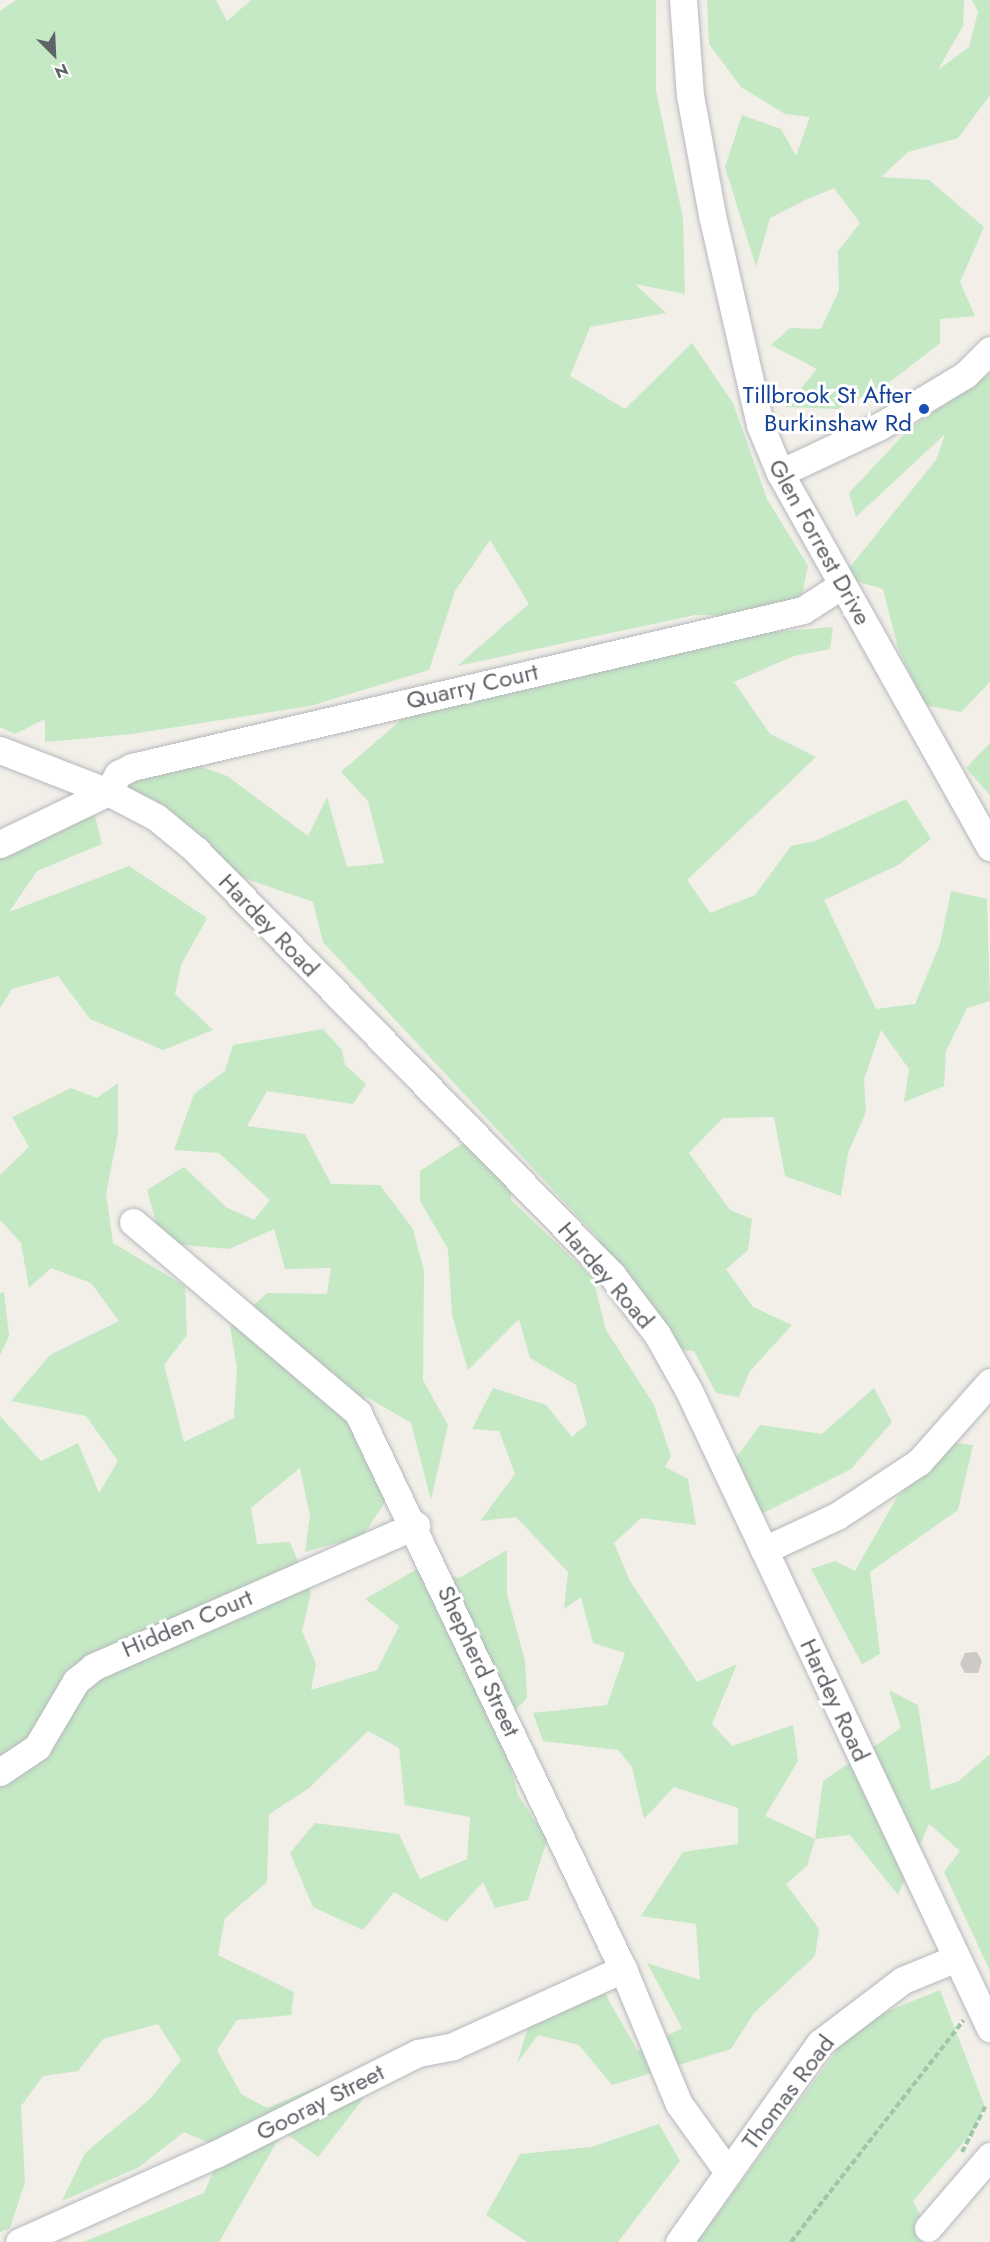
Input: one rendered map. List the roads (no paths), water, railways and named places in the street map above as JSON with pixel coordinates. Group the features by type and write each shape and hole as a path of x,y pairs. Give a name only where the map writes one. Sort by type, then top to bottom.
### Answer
{"street":[{"name":"Glen Forrest Drive","path":"682,0 690,95 729,302 760,425 780,473 990,847"},
{"path":"780,473 880,426 965,375 990,350"},
{"name":"Quarry Court","path":"108,792 118,774 132,767 803,610 842,585"},
{"name":"Hardey Road","path":"0,750 108,792 156,817 196,850 612,1275 657,1334 684,1381 990,2028"},
{"path":"0,844 108,792"},
{"name":"Shepherd Street","path":"133,1222 358,1413 416,1525 623,1969 679,2104 728,2172"},
{"path":"764,1550 837,1516 919,1462 990,1382"},
{"name":"Hidden Court","path":"0,1772 37,1747 76,1681 93,1667 416,1525"},
{"name":"Thomas Road","path":"679,2242 820,2043 903,1980 957,1958"},
{"name":"Gooray Street","path":"19,2242 216,2154 418,2053 453,2046 623,1969"},
{"path":"928,2228 990,2156"}],"place":[{"name":"Tillbrook St After Burkinshaw Rd","path":"924,409"}]}
